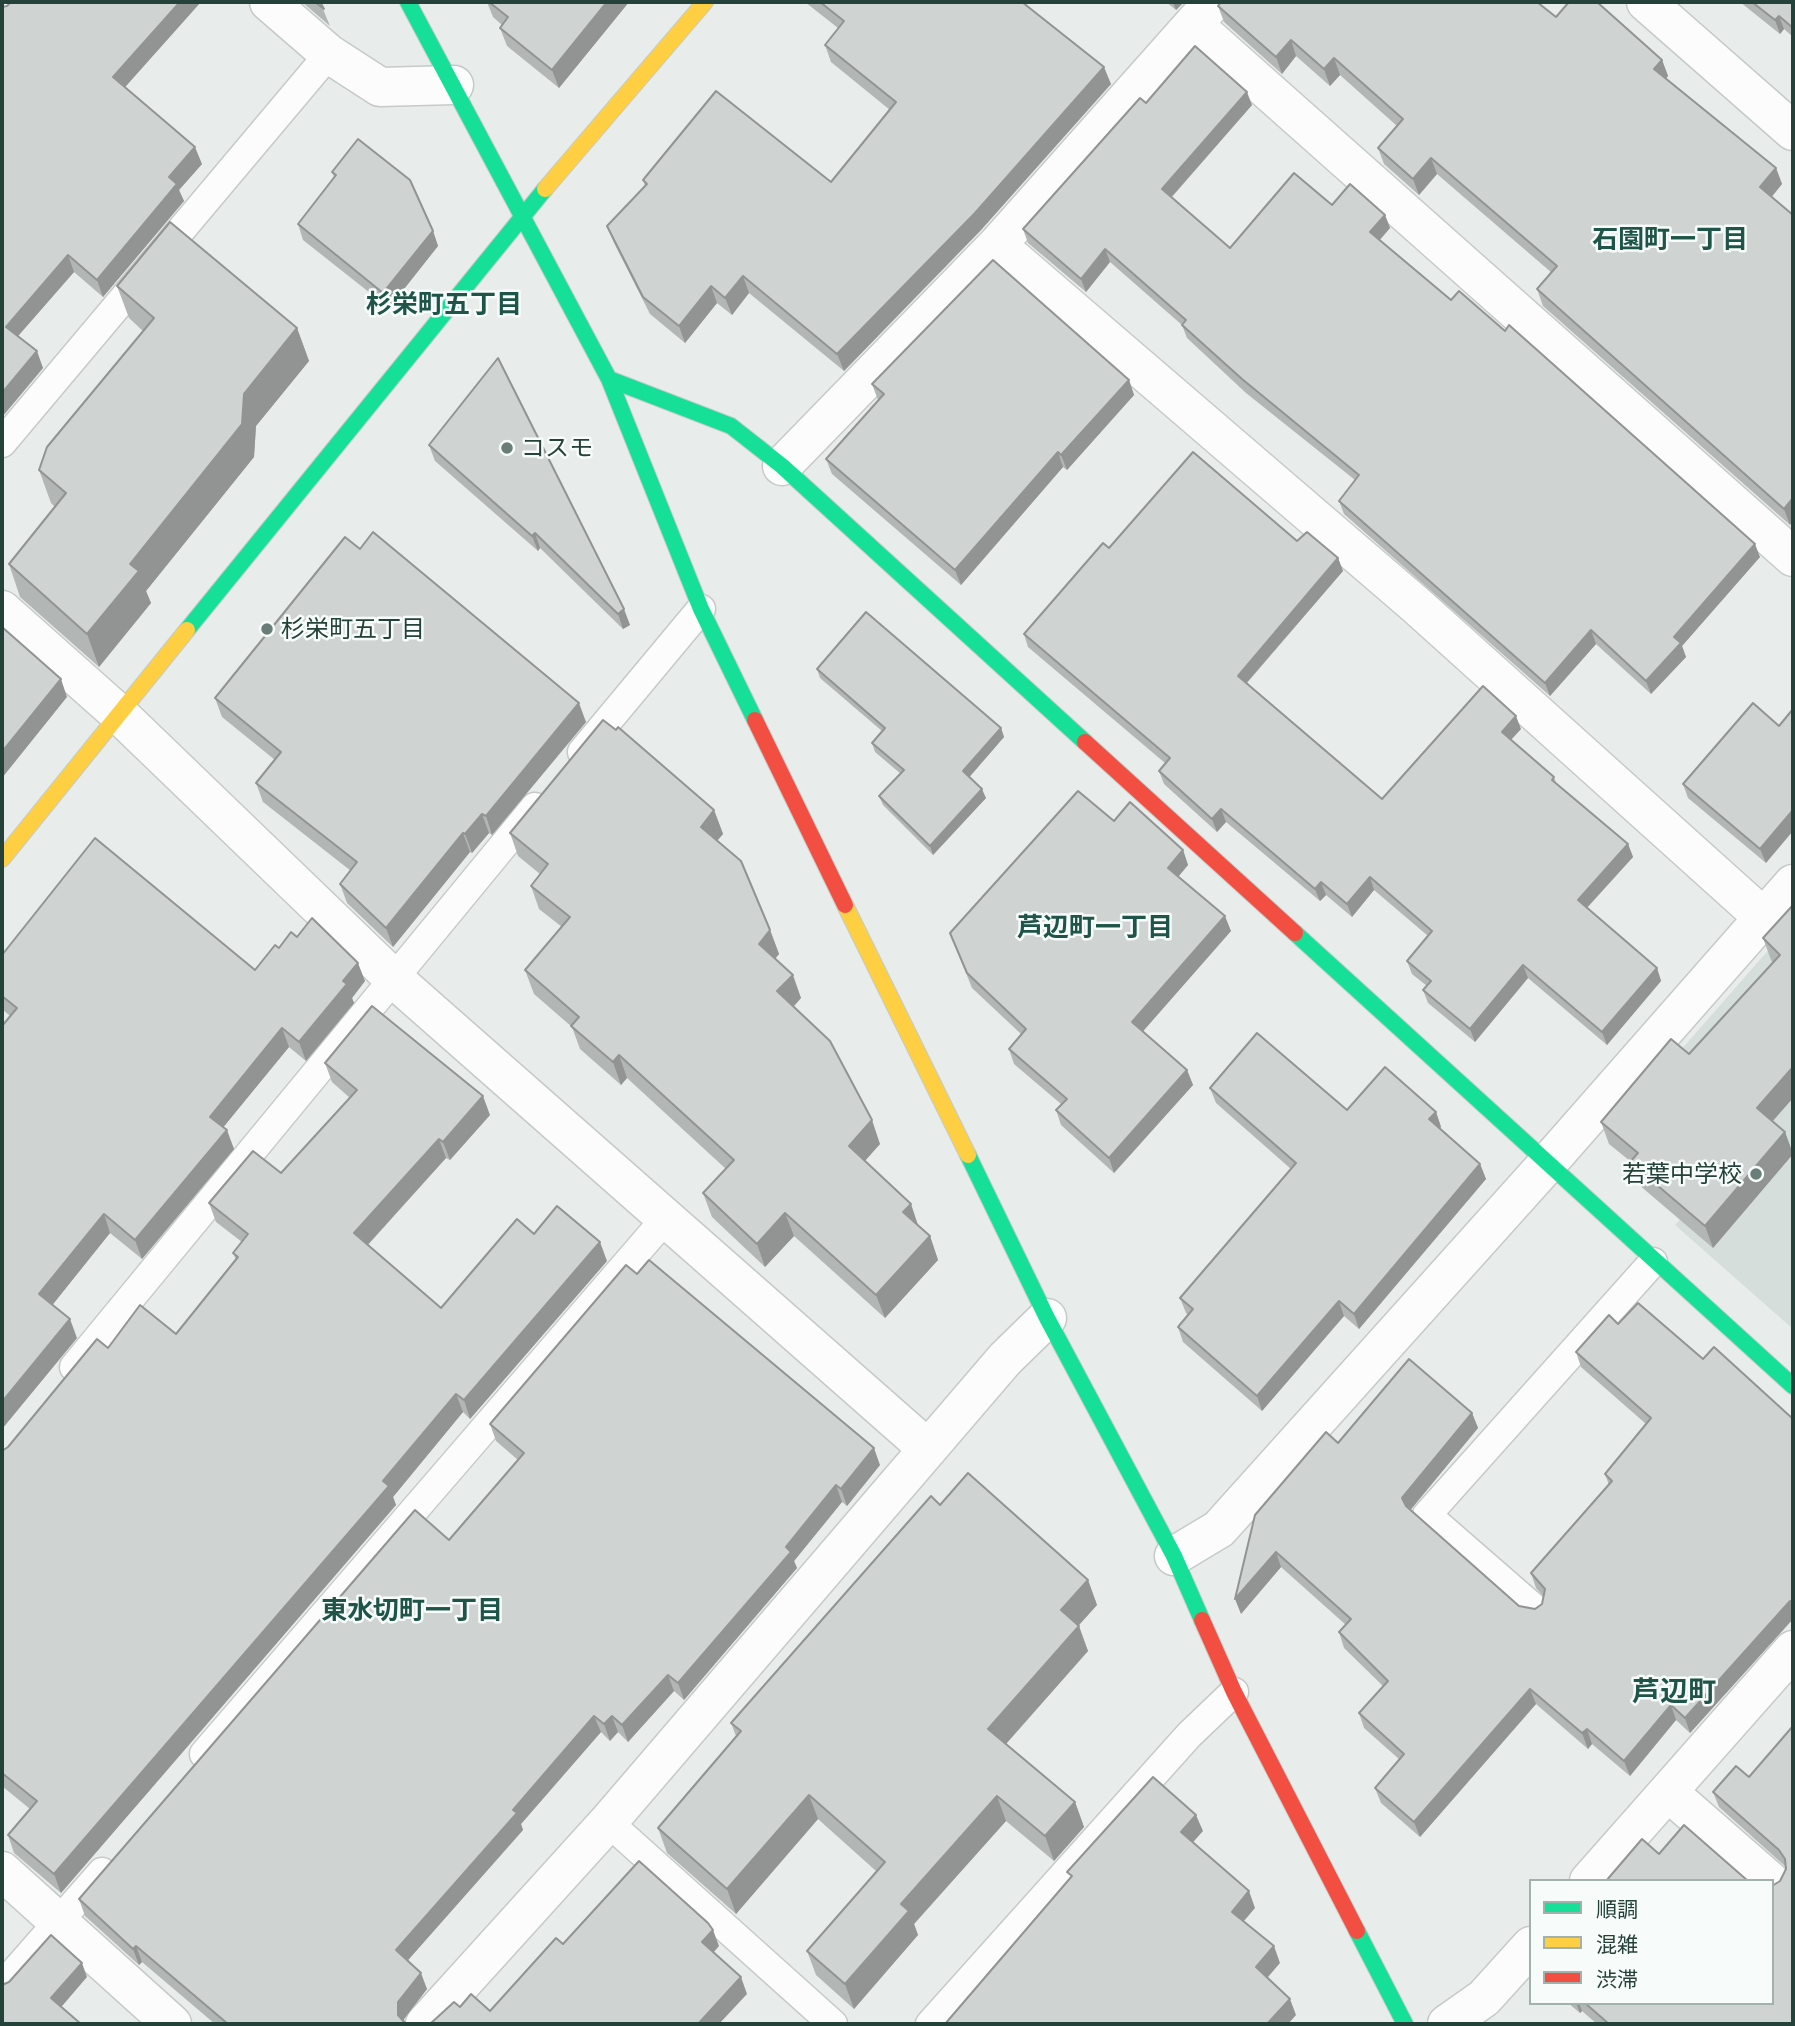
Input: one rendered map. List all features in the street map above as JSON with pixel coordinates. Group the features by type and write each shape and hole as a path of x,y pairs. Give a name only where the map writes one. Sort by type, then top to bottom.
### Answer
{"street":[{"path":"269,2 328,54 380,86 454,85"},
{"path":"408,2 609,379 701,609 1047,1318 1174,1556 1234,1692 1405,2024"},
{"path":"2,859 523,215 705,2"},
{"path":"1646,2 1793,131"},
{"path":"782,466 997,245 1203,14 1793,557"},
{"path":"997,245 1416,605 1764,918"},
{"path":"609,379 731,426 782,466 1653,1262 1793,1386"},
{"path":"2,610 119,714 393,978 928,1449"},
{"path":"1174,1556 1219,1529 1547,1164 1793,884"},
{"path":"425,2024 608,1822 1005,1359 1047,1318"},
{"path":"1591,1879 1793,1650"},
{"path":"1668,1792 1768,1879"},
{"path":"2,1871 172,2024"},
{"path":"1774,1885 1793,1901"},
{"path":"1447,2024 1484,1998 1529,1947"}],"lane":[{"path":"2,443 328,54"},
{"path":"54,1392 393,978 701,609"},
{"path":"186,1775 666,1218"},
{"path":"1535,1609 1427,1514 1653,1262"},
{"path":"930,2024 1189,1735 1234,1692"},
{"path":"608,1822 833,2024"},
{"path":"2,1986 123,1849"}],"shaded area":[{"name":"若葉中学校","path":"1793,922 1793,1329 1675,1225 1762,1122 1680,1051"}],"building":[{"path":"11,2 180,2 113,77 195,147 169,177 177,184 97,280 68,255 6,327 37,351 2,393 2,7"},
{"path":"489,2 607,2 552,70 500,28 508,17"},
{"path":"820,2 1022,2 1104,67 975,213 837,354 743,276 725,298 711,286 679,326 643,297 607,226 647,184 643,180 716,91 831,182 896,102 825,45 844,21"},
{"path":"1221,2 1537,2 1556,17 1569,2 1597,2 1662,60 1654,69 1776,168 1760,187 1793,215 1793,498 1784,509 1537,289 1557,266 1431,158 1413,179 1378,148 1403,119 1334,58 1324,69 1291,40 1276,57 1218,6"},
{"path":"1752,2 1793,2 1793,28 1779,16 1775,20"},
{"path":"1195,46 1247,92 1162,189 1230,248 1294,173 1332,205 1350,184 1385,215 1370,232 1451,300 1459,291 1505,331 1509,325 1755,544 1674,637 1681,643 1646,681 1591,630 1545,683 1339,501 1359,475 1242,379 1182,325 1186,320 1105,249 1081,279 1023,229 1140,98 1146,103"},
{"path":"358,139 410,180 433,231 383,293 298,224 336,175 332,172"},
{"path":"170,222 297,328 244,394 242,424 130,564 139,571 87,634 9,564 66,493 39,470 47,447 154,318 117,286"},
{"path":"993,260 1129,380 1061,455 1058,452 955,570 826,459 884,394 872,384"},
{"path":"498,358 624,609 618,614 535,533 532,536 429,445"},
{"path":"1193,452 1297,541 1307,532 1338,558 1238,676 1382,799 1483,686 1516,716 1502,732 1554,777 1552,780 1628,844 1578,900 1657,968 1602,1032 1523,965 1470,1029 1423,990 1431,981 1407,961 1432,931 1370,877 1347,904 1321,882 1315,889 1221,809 1212,819 1159,771 1170,758 1024,634 1103,543 1109,548"},
{"path":"373,532 579,703 486,816 482,814 465,834 463,833 386,928 340,884 357,862 256,783 281,752 215,698 345,537 360,549"},
{"path":"866,612 1001,728 963,771 982,789 930,846 879,796 904,770 872,743 885,728 817,669"},
{"path":"2,627 61,679 2,752"},
{"path":"1753,703 1779,726 1793,709 1793,810 1760,849 1683,784"},
{"path":"603,720 616,730 618,727 714,810 701,827 741,861 770,930 759,944 793,975 777,991 830,1041 872,1120 849,1146 911,1204 903,1212 930,1236 876,1295 785,1213 757,1244 703,1193 734,1160 619,1055 613,1062 571,1026 579,1017 525,970 570,917 531,886 548,864 510,833"},
{"path":"1078,791 1114,821 1130,802 1183,850 1168,868 1225,916 1132,1022 1187,1070 1109,1158 1056,1110 1067,1099 1009,1049 1026,1029 967,973 950,933"},
{"path":"95,838 255,970 275,945 279,948 291,932 297,937 312,918 358,963 343,981 347,984 299,1042 282,1028 210,1117 227,1130 135,1240 104,1214 39,1294 70,1319 2,1402 2,1026 17,1008 2,996 2,955"},
{"path":"1793,905 1793,1067 1757,1108 1785,1132 1705,1226 1630,1162 1638,1153 1601,1122 1671,1039 1689,1054 1780,955 1763,938"},
{"path":"372,1006 483,1096 443,1142 439,1139 354,1233 441,1308 517,1219 534,1234 557,1206 600,1242 464,1400 456,1394 383,1481 389,1486 54,1874 8,1835 37,1801 2,1773 2,1451 97,1339 108,1348 140,1305 176,1334 238,1257 233,1253 248,1234 209,1203 253,1151 281,1173 357,1090 325,1063"},
{"path":"1257,1033 1347,1110 1385,1067 1436,1112 1429,1119 1480,1164 1354,1314 1339,1301 1257,1396 1178,1327 1193,1309 1180,1298 1296,1163 1210,1088"},
{"path":"649,1260 874,1448 841,1489 836,1485 786,1547 791,1552 678,1683 668,1675 622,1725 612,1716 604,1724 594,1716 513,1810 517,1813 396,1950 421,1973 398,2002 398,2015 406,2024 228,2024 136,1946 133,1949 79,1899 415,1510 449,1540 524,1453 490,1424 626,1265 637,1274"},
{"path":"1638,1303 1703,1359 1714,1347 1793,1419 1793,1604 1790,1601 1685,1718 1671,1705 1624,1761 1587,1729 1582,1733 1530,1689 1414,1822 1375,1788 1404,1754 1359,1713 1388,1681 1339,1632 1351,1619 1276,1552 1235,1599 1255,1515 1326,1432 1338,1443 1409,1359 1472,1413 1402,1498 1406,1506 1519,1606 1535,1609 1542,1604 1545,1589 1531,1573 1612,1481 1605,1474 1651,1418 1576,1352 1609,1315 1618,1324"},
{"path":"968,1473 1088,1580 1061,1610 1079,1626 988,1729 1075,1802 1045,1836 997,1796 901,1904 909,1911 845,1984 807,1951 885,1862 809,1795 727,1889 658,1828 741,1731 731,1723 931,1496 940,1505"},
{"path":"1793,1726 1793,2024 1609,2024 1587,2005 1774,2005 1774,1885 1780,1881 1786,1869 1785,1859 1779,1850 1713,1792 1736,1766 1749,1777"},
{"path":"1153,1777 1196,1815 1181,1832 1249,1891 1232,1912 1274,1946 1256,1967 1290,1999 1267,2024 945,2024 1072,1876 1067,1872"},
{"path":"1684,1825 1746,1879 1608,1879 1642,1839 1659,1854"},
{"path":"639,1861 708,1923 713,1930 702,1942 741,1977 698,2024 430,2024 454,2002 460,2007 471,1994 490,2011 556,1938 563,1944"},
{"path":"51,1935 82,1963 51,1998 81,2024 2,2024 2,1985 9,1982"}],"traffic: fast":[{"path":"408,2 609,379 701,609 755,720"},
{"path":"187,630 545,189"},
{"path":"609,379 731,426 782,466 1085,742"},
{"path":"1295,933 1793,1386"},
{"path":"968,1155 1047,1318 1174,1556 1202,1620"},
{"path":"1357,1931 1405,2024"}],"traffic: slow":[{"path":"545,189 705,2"},
{"path":"2,859 187,630"},
{"path":"845,905 968,1155"}],"traffic: jam":[{"path":"755,720 845,905"},
{"path":"1085,742 1295,933"},
{"path":"1202,1620 1234,1692 1357,1931"}],"place":[{"name":"コスモ","path":"507,448"},
{"name":"杉栄町五丁目","path":"267,629"},
{"name":"若葉中学校","path":"1756,1174"}],"district":[{"name":"石園町一丁目","path":"1670,239"},
{"name":"杉栄町五丁目","path":"444,304"},
{"name":"芦辺町一丁目","path":"1095,927"},
{"name":"東水切町一丁目","path":"412,1610"},
{"name":"芦辺町","path":"1674,1692"}]}
